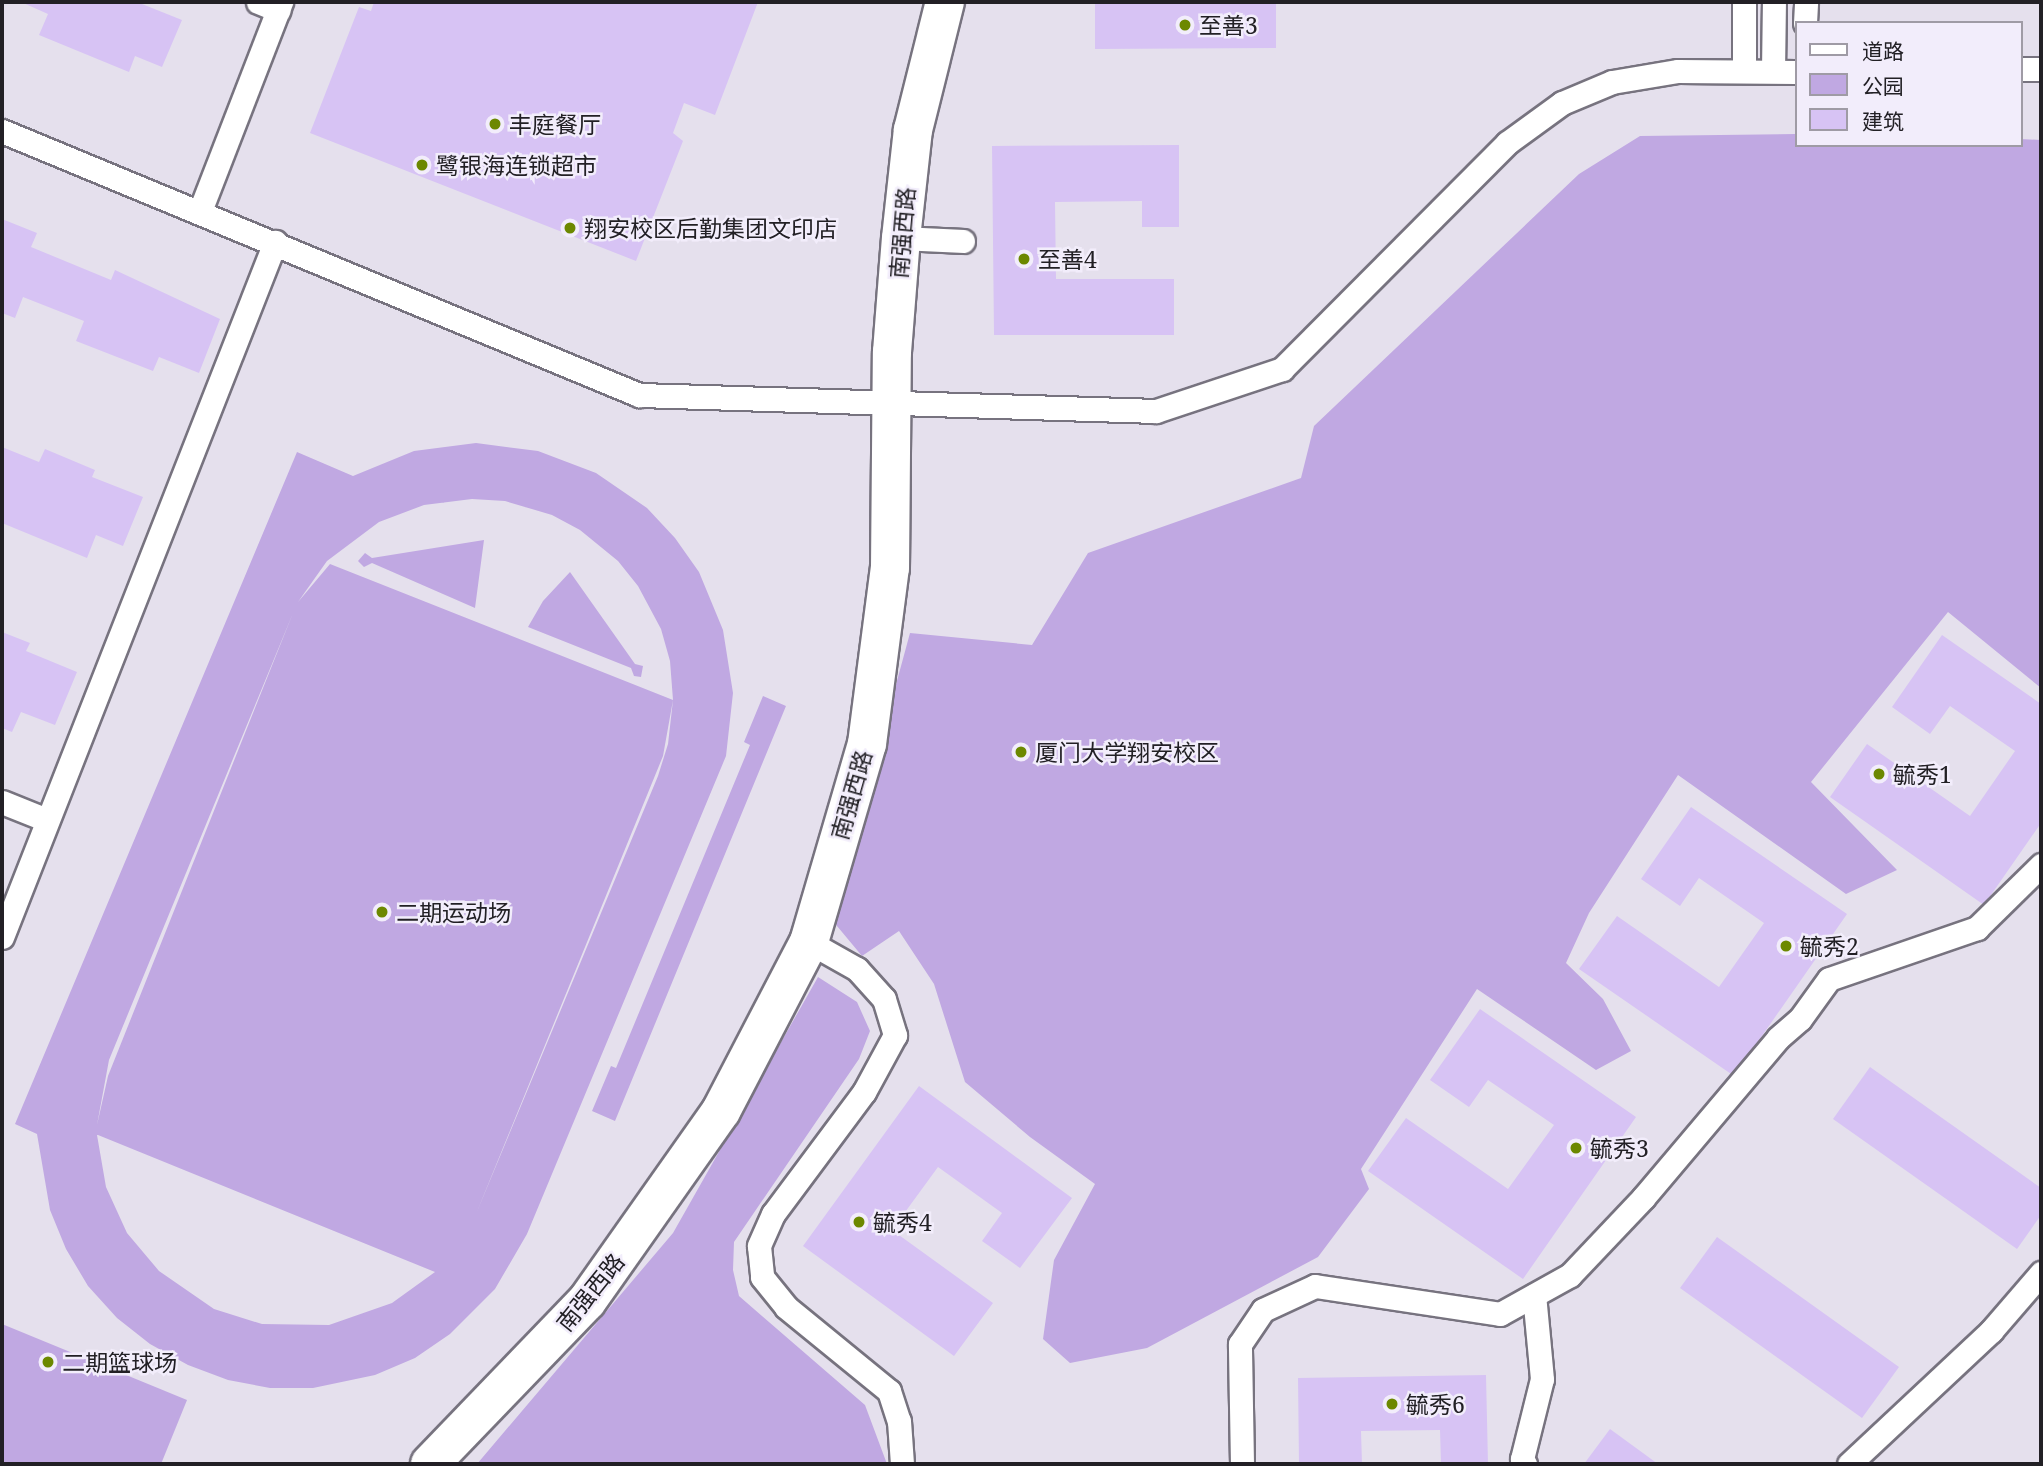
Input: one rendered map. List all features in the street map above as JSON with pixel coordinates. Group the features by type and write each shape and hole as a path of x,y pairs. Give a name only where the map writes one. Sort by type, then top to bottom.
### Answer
{"street":[{"name":"南强西路","path":"430,1464 587,1301 722,1111 809,942 867,744 890,568 892,400 901,238 913,130 945,2"}],"lane":[{"path":"1744,2 1744,68"},
{"path":"2,131 639,395 892,400 1156,411 1282,369 1507,143 1562,103 1612,82 1678,71 1744,68 1785,71 1774,2"},
{"path":"1805,21 1806,2"},
{"path":"200,211 272,5"},
{"path":"2022,69 2041,69"},
{"path":"901,238 963,241"},
{"path":"2,937 275,242"},
{"path":"2,802 47,820"},
{"path":"1242,1464 1240,1344 1263,1310 1315,1286 1500,1314 1570,1275 1643,1198 1778,1038 1801,1018 1829,979 1977,928 2041,865"},
{"path":"809,942 857,969 884,999 895,1035 864,1092 773,1214 759,1246 762,1277 786,1307 889,1391 899,1421 902,1464"},
{"path":"1849,1464 1991,1331 2041,1273"},
{"path":"1525,1464 1522,1459 1542,1378 1534,1295"}],"green space":[{"path":"1794,134 1794,147 2022,147 2022,139 2041,140 2041,688 1948,612 1811,782 1897,870 1846,894 1678,775 1589,913 1566,963 1603,999 1631,1051 1596,1070 1477,989 1361,1169 1369,1189 1318,1257 1147,1348 1070,1363 1043,1339 1054,1260 1095,1184 1030,1137 965,1082 934,984 899,931 862,956 832,920 910,633 1032,645 1088,553 1301,478 1314,426 1579,174 1640,136"},
{"path":"476,443 538,451 596,473 647,508 675,538 699,572 723,630 733,693 726,756 527,1234 495,1289 450,1334 415,1358 375,1375 313,1388 270,1388 228,1380 188,1365 150,1344 117,1318 88,1286 66,1249 50,1210 37,1134 15,1124 297,452 353,476 414,451","holes":["472,499 505,501 552,515 580,530 618,561 638,586 661,629 670,661 673,700 330,564 298,602 327,561 379,522 424,505","293,613 108,1076 97,1125 109,1060","673,700 668,744 658,776 476,1214 663,756","97,1135 435,1272 392,1303 329,1325 262,1324 214,1309 159,1271 127,1233 106,1187"]},
{"path":"484,540 475,608 372,563 364,567 358,561 365,553 372,558"},
{"path":"570,572 635,664 643,666 641,677 634,676 631,668 528,627 543,601"},
{"path":"763,696 786,706 615,1121 592,1111 611,1066 616,1068 750,745 744,742"},
{"path":"818,977 857,1002 870,1031 859,1059 734,1242 733,1270 739,1296 865,1405 887,1464 477,1464 673,1233"},
{"name":"二期篮球场","path":"2,1324 187,1400 161,1464 2,1464"}],"building":[{"path":"21,2 137,2 182,20 162,67 135,56 129,72 39,35 48,14"},
{"name":"丰庭餐厅","path":"374,2 758,2 715,115 684,103 673,133 683,141 636,261 310,133 359,7 371,11"},
{"name":"至善3","path":"1095,2 1276,2 1276,48 1095,49"},
{"name":"至善4","path":"1179,145 1179,227 1142,227 1142,201 1055,202 1056,279 1174,279 1174,335 994,335 992,146"},
{"path":"2,219 37,233 31,247 111,280 115,270 220,319 199,373 159,357 153,371 76,341 84,321 23,297 15,318 2,313"},
{"path":"2,447 39,462 45,449 95,470 92,477 143,497 123,546 96,535 87,558 2,523"},
{"path":"2,632 30,643 26,651 77,672 55,725 21,712 12,732 2,728"},
{"name":"毓秀1","path":"1942,635 2041,704 2041,823 1984,905 1830,797 1867,744 1970,816 2015,751 1950,706 1930,734 1892,707"},
{"name":"毓秀2","path":"1691,807 1847,914 1734,1076 1579,969 1617,916 1719,987 1764,923 1699,878 1680,906 1641,879"},
{"name":"毓秀3","path":"1480,1009 1636,1117 1523,1279 1368,1171 1406,1118 1508,1189 1554,1125 1488,1080 1469,1107 1430,1080"},
{"path":"1870,1067 2041,1188 2041,1215 2017,1249 1833,1119"},
{"name":"毓秀4","path":"919,1086 1072,1198 1020,1268 982,1241 1002,1213 938,1167 892,1230 993,1303 954,1356 803,1246"},
{"path":"1717,1237 1899,1367 1862,1418 1680,1288"},
{"name":"毓秀6","path":"1486,1375 1488,1464 1441,1464 1440,1430 1361,1431 1362,1464 1299,1464 1298,1378"},
{"path":"1610,1429 1658,1464 1584,1464"}],"place":[{"name":"至善3","path":"1185,25"},
{"name":"丰庭餐厅","path":"495,124"},
{"name":"鹭银海连锁超市","path":"422,165"},
{"name":"翔安校区后勤集团文印店","path":"570,228"},
{"name":"至善4","path":"1024,259"},
{"name":"厦门大学翔安校区","path":"1021,752"},
{"name":"毓秀1","path":"1879,774"},
{"name":"二期运动场","path":"382,912"},
{"name":"毓秀2","path":"1786,946"},
{"name":"毓秀3","path":"1576,1148"},
{"name":"毓秀4","path":"859,1222"},
{"name":"二期篮球场","path":"48,1362"},
{"name":"毓秀6","path":"1392,1404"}]}
